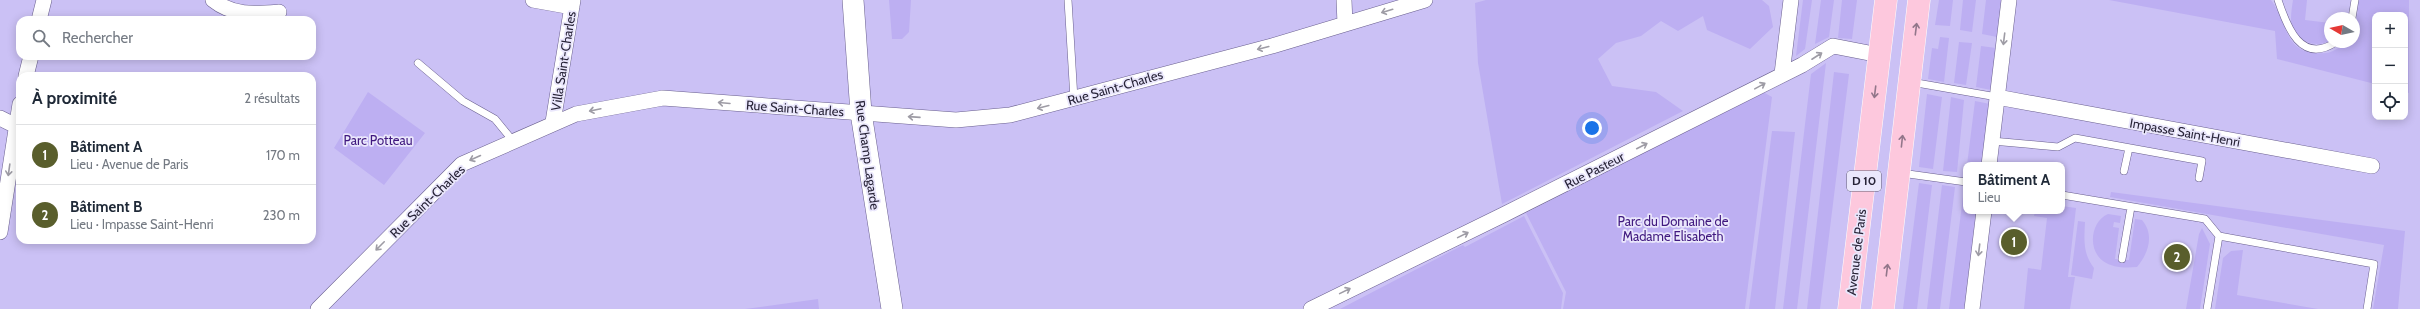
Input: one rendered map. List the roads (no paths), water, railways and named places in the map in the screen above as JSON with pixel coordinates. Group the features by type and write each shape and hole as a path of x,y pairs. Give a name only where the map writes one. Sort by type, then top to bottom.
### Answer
{"main road":[{"name":"Rue Champ Lagarde","path":"853,0 861,113 892,309"},
{"name":"Avenue de Paris","path":"1849,309 1886,0"},
{"name":"D 10","path":"1883,309 1919,0"},
{"path":"1879,53 1913,55"}],"street":[{"path":"40,16 44,0"},
{"path":"213,0 222,7 247,15 278,12"},
{"path":"534,0 573,4"},
{"path":"1344,0 1345,24"},
{"name":"Rue Saint-Charles","path":"318,309 462,164 553,122 576,114 663,98 956,120 1010,115 1074,99 1345,24 1425,0"},
{"path":"1782,74 1791,0"},
{"path":"1989,162 2009,0"},
{"name":"Villa Saint-Charles","path":"553,122 573,4"},
{"name":"Rue Pasteur","path":"1311,309 1510,212 1782,74 1807,63 1833,46 1869,53 1879,53"},
{"path":"27,72 30,60"},
{"name":"Impasse Saint-Henri","path":"1997,97 2372,166"},
{"path":"0,118 16,126 0,232"},
{"path":"1972,309 1984,214"}],"lane":[{"path":"1068,0 1074,99"},
{"path":"2278,0 2285,20 2294,37 2304,46 2316,50 2324,48"},
{"path":"2353,12 2355,0"},
{"path":"418,63 463,100 496,119 513,141"},
{"path":"1909,82 1997,97"},
{"path":"1992,141 2058,147 2075,138 2202,162 2199,178"},
{"path":"2124,171 2129,148"},
{"path":"1898,173 1963,182"},
{"path":"2065,196 2205,219 2219,236 2374,264 2367,309"},
{"path":"2122,259 2131,207"},
{"path":"2207,309 2219,236"}],"place":[{"name":"Bâtiment A","path":"2014,242"},
{"name":"Bâtiment B","path":"2177,257"}],"park label":[{"name":"Parc Potteau","path":"378,140"},
{"name":"Parc du Domaine de Madame Elisabeth","path":"1673,228"}]}
